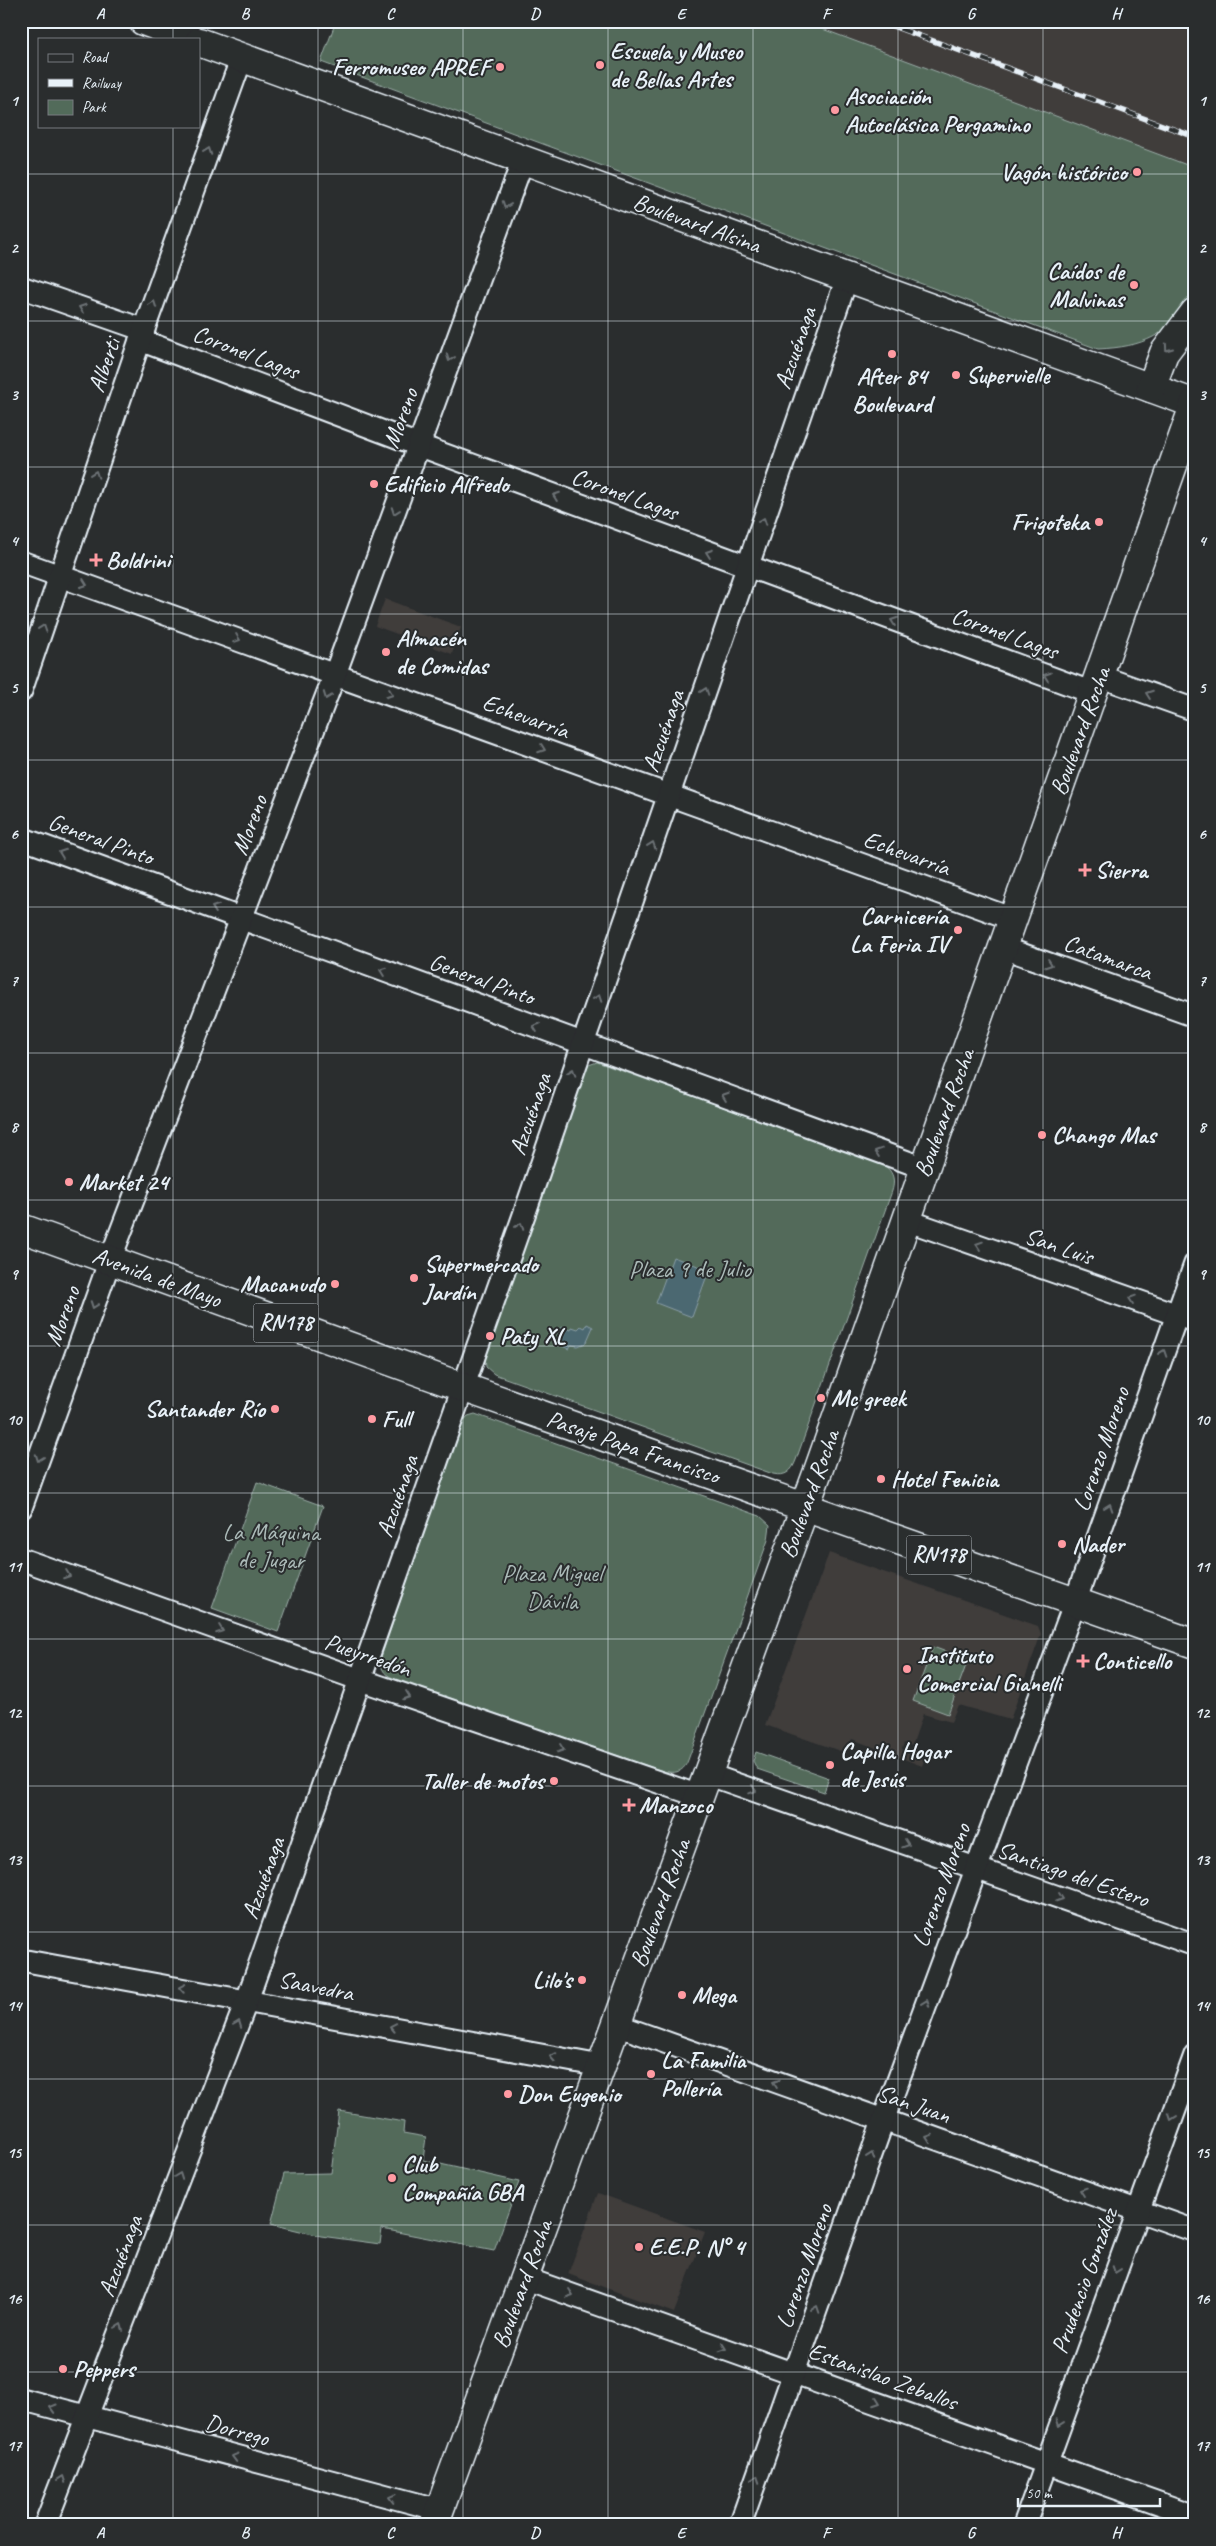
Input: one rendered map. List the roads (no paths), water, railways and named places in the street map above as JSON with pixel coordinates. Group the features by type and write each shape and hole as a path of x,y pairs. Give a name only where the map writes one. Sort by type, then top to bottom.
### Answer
{"main road":[{"path":"143,21 188,38"},
{"name":"Boulevard Alsina","path":"200,42 1195,404"},
{"path":"1151,388 1164,353 1195,312"},
{"name":"Boulevard Rocha","path":"437,2518 804,1508 1004,948 1195,404"},
{"name":"Avenida de Mayo","path":"21,1228 462,1387"},
{"name":"Pasaje Papa Francisco","path":"462,1387 804,1508"},
{"name":"RN178","path":"804,1508 1195,1644"}],"street":[{"name":"Alberti","path":"21,691 142,335 242,57"},
{"name":"Moreno","path":"21,1508 110,1260 335,674 523,160"},
{"name":"Azcuénaga","path":"45,2525 247,2000 361,1680 847,278"},
{"name":"Coronel Lagos","path":"21,287 418,446 747,567 1096,684 1195,710"},
{"name":"Echevarría","path":"21,562 1013,918"},
{"name":"General Pinto","path":"21,838 924,1168"},
{"name":"Catamarca","path":"1004,948 1195,1016"},
{"name":"San Luis","path":"906,1220 1186,1318"},
{"name":"Lorenzo Moreno","path":"740,2525 975,1868 1075,1602 1186,1318 1195,1264"},
{"name":"Pueyrredón","path":"21,1559 361,1680 703,1785"},
{"name":"Santiago del Estero","path":"703,1785 975,1868 1195,1945"},
{"name":"Saavedra","path":"21,1960 601,2066"},
{"name":"San Juan","path":"617,2025 1195,2231"},
{"name":"Prudencio González","path":"1024,2525 1195,2055"},
{"name":"Estanislao Zeballos","path":"524,2278 794,2372 1195,2516"},
{"name":"Dorrego","path":"21,2399 437,2518"}],"water":[{"path":"673,1257 709,1270 692,1317 656,1303"},
{"path":"587,1324 593,1327 586,1343 578,1346 571,1345 569,1349 557,1344 560,1329 563,1327 571,1330 572,1327 578,1329 581,1326 585,1328"}],"railway":[{"path":"879,21 1195,137"}],"place":[{"name":"Escuela y Museo de Bellas Artes","path":"600,65"},
{"name":"Ferromuseo APREF","path":"500,67"},
{"name":"Asociación Autoclásica Pergamino","path":"835,110"},
{"name":"Vagón histórico","path":"1137,172"},
{"name":"Caídos de Malvinas","path":"1134,285"},
{"name":"After 84 Boulevard","path":"892,354"},
{"name":"Supervielle","path":"956,375"},
{"name":"Edificio Alfredo","path":"374,484"},
{"name":"Frigoteka","path":"1099,522"},
{"name":"Boldrini","path":"96,560"},
{"name":"Almacén de Comidas","path":"386,652"},
{"name":"Sierra","path":"1085,870"},
{"name":"Carnicería La Feria IV","path":"958,930"},
{"name":"Chango Mas","path":"1042,1135"},
{"name":"Market 24","path":"69,1182"},
{"name":"Supermercado Jardín","path":"414,1278"},
{"name":"Macanudo","path":"335,1284"},
{"name":"Paty XL","path":"490,1336"},
{"name":"Mc greek","path":"821,1398"},
{"name":"Santander Río","path":"275,1409"},
{"name":"Full","path":"372,1419"},
{"name":"Hotel Fenicia","path":"881,1479"},
{"name":"Nader","path":"1062,1544"},
{"name":"Conticello","path":"1083,1661"},
{"name":"Instituto Comercial Gianelli","path":"907,1669"},
{"name":"Capilla Hogar de Jesús","path":"830,1765"},
{"name":"Taller de motos","path":"554,1781"},
{"name":"Manzoco","path":"629,1805"},
{"name":"Lilo's","path":"582,1980"},
{"name":"Mega","path":"682,1995"},
{"name":"La Familia Pollería","path":"651,2074"},
{"name":"Don Eugenio","path":"508,2094"},
{"name":"Club Compañía GBA","path":"392,2178"},
{"name":"E.E.P. N° 4","path":"639,2247"},
{"name":"Peppers","path":"63,2369"}],"park label":[{"name":"Plaza 9 de Julio","path":"690,1269"},
{"name":"La Máquina de Jugar","path":"271,1546"},
{"name":"Plaza Miguel Dávila","path":"552,1587"}]}
